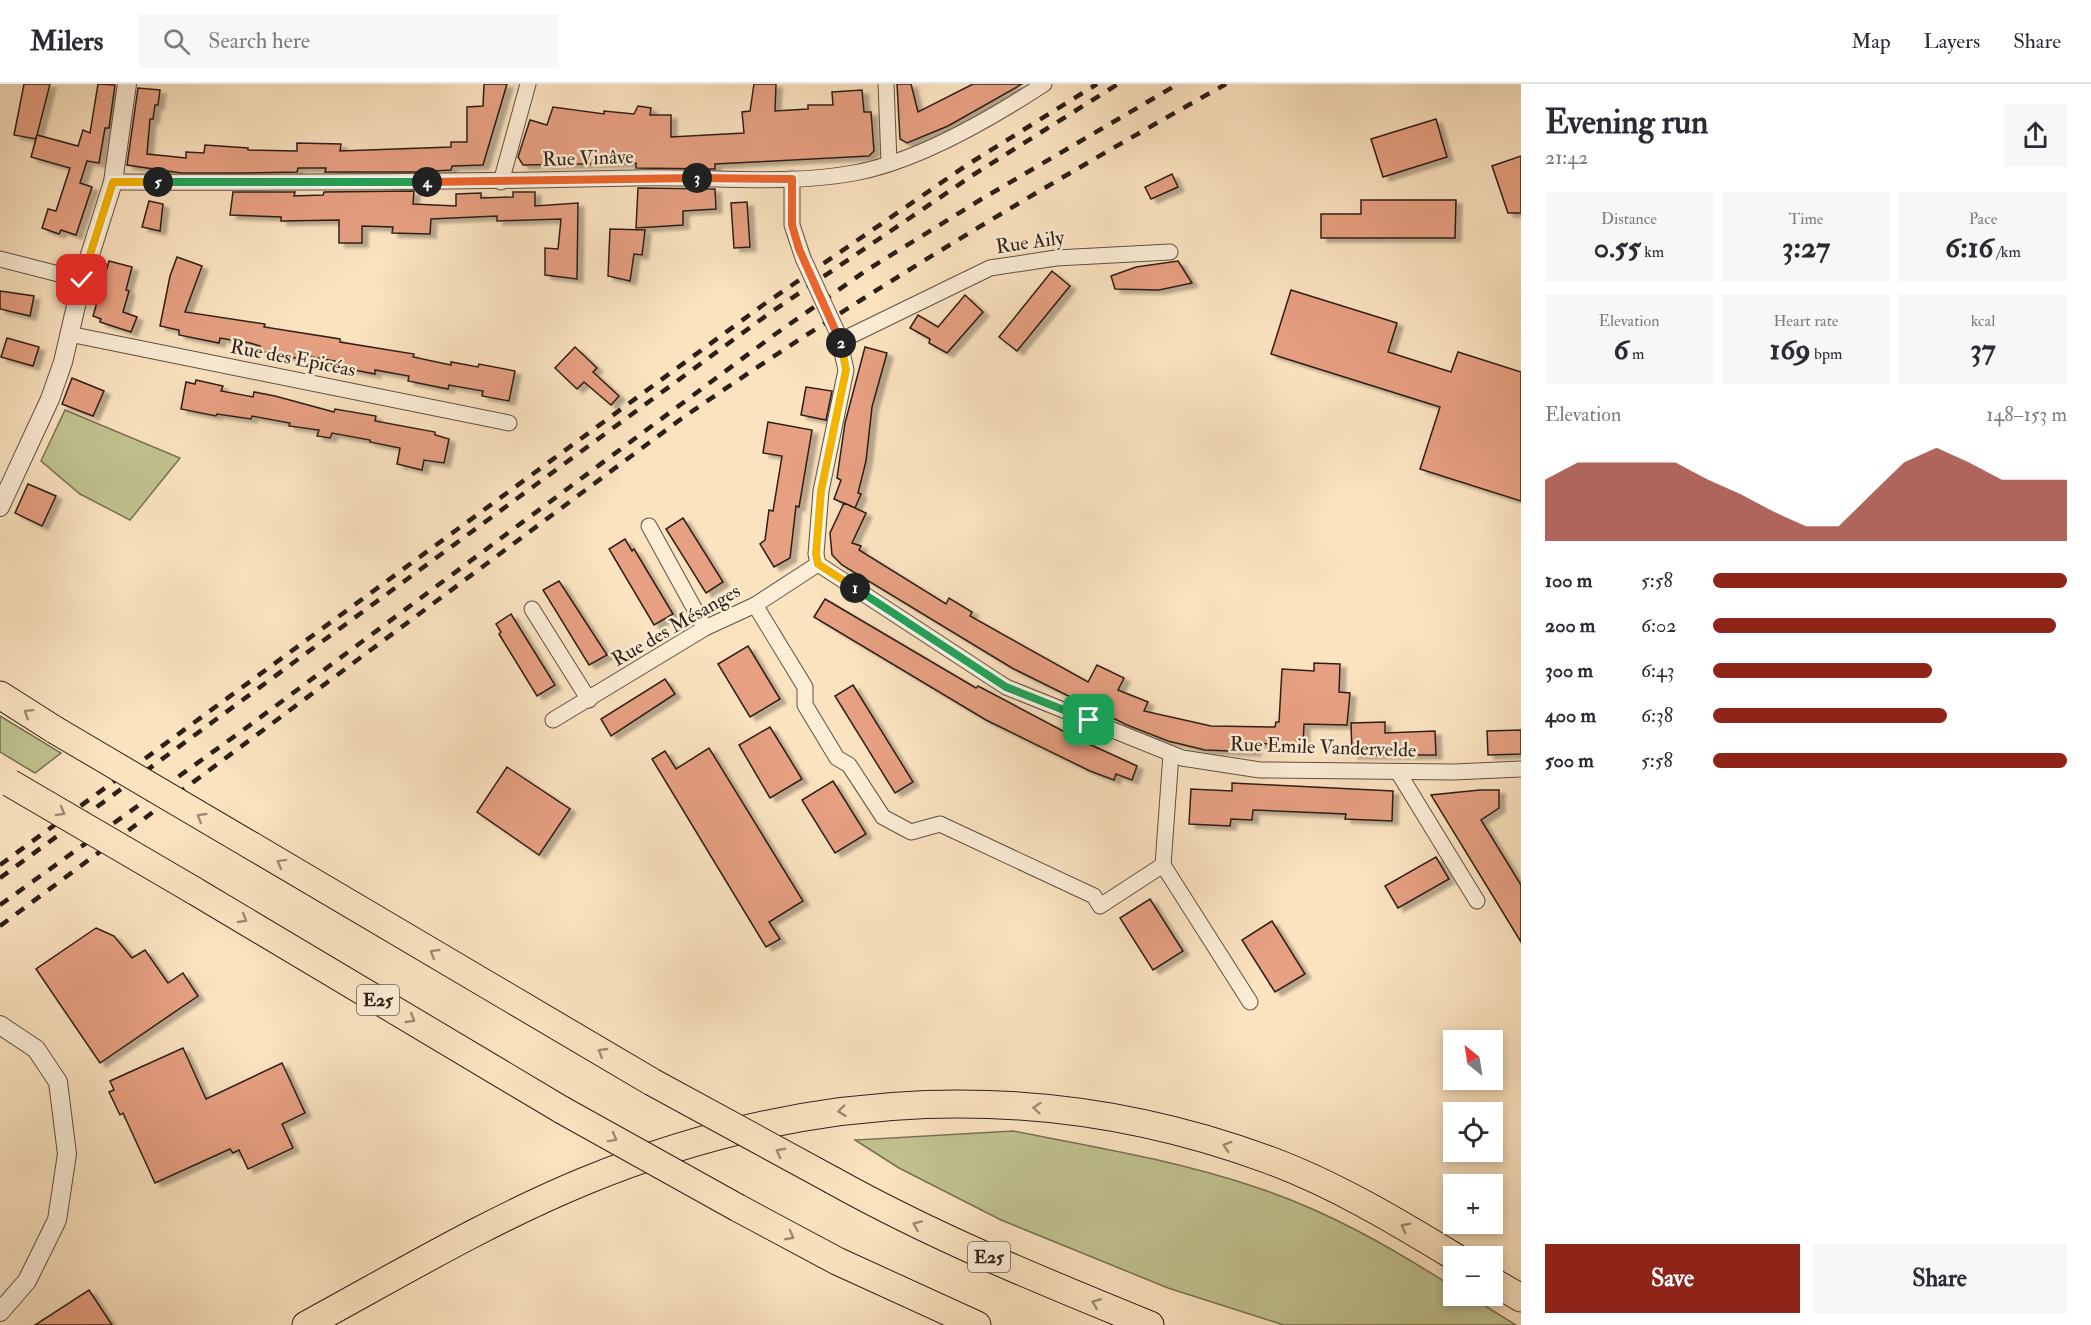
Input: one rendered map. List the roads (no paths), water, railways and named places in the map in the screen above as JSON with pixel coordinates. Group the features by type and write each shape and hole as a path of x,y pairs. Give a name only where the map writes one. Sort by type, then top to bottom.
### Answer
{"highway":[{"name":"E25","path":"0,695 55,730 652,1082 905,1220 1035,1278 1150,1325"},
{"name":"E25","path":"5,780 562,1110 837,1261 976,1325"},
{"path":"306,1325 509,1215 587,1181 700,1140 814,1114 921,1103 1000,1104 1068,1111 1140,1122 1219,1143 1272,1161 1341,1192 1443,1250"},
{"path":"1503,1287 1521,1298"}],"street":[{"path":"0,507 50,399 63,362 82,280 113,182 127,84"},
{"path":"501,182 528,84"},
{"path":"886,84 889,162"},
{"name":"Rue Vinâve","path":"113,182 792,179 855,173 941,142 998,114 1044,84"},
{"path":"792,179 792,225 803,258 839,338 846,370 821,491 816,554 818,564"},
{"name":"Rue Aily","path":"839,338 990,268 1056,258 1170,252"},
{"path":"0,259 82,280"},
{"name":"Rue des Epicéas","path":"69,334 509,423"},
{"path":"649,526 705,628"},
{"name":"Rue des Mésanges","path":"553,720 705,628 754,605 818,564"},
{"name":"Rue Emile Vandervelde","path":"818,564 1006,687 1182,759 1260,770 1454,772 1521,769"},
{"path":"754,605 805,687 805,705 837,758 849,765 884,817 911,832 940,824 1094,896 1100,906 1163,865"},
{"path":"532,609 589,700"},
{"path":"1171,754 1163,865 1250,1002"},
{"path":"1398,772 1476,901"},
{"path":"0,1025 36,1049 58,1082 67,1154 57,1220 27,1281 0,1312"}],"railway":[{"path":"0,865 763,305 967,165 1097,84"},
{"path":"0,878 767,315 973,175 1118,84"},
{"path":"0,905 246,728 774,335 867,270 980,200 1178,84"},
{"path":"0,926 681,419 814,330 949,245 1226,84"}]}
